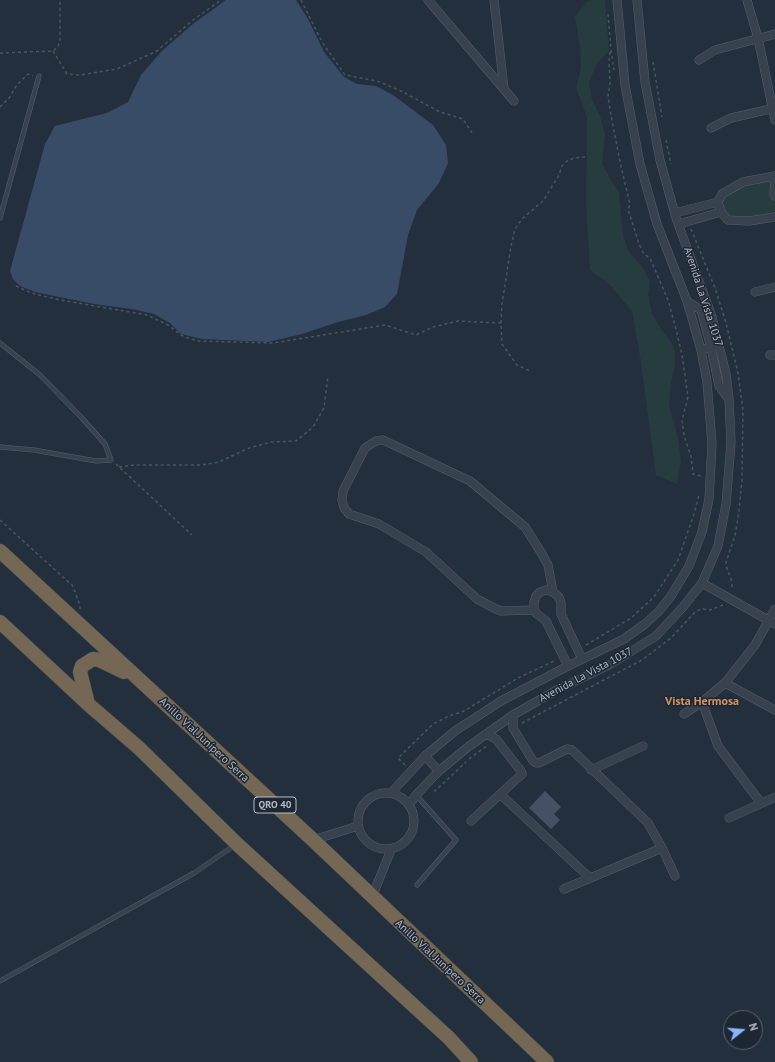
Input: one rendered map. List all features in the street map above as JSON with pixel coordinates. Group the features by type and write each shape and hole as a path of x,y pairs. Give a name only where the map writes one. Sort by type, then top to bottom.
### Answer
{"highway":[{"name":"Anillo Vial Junípero Serra","path":"0,551 313,840 546,1062"},
{"path":"0,622 88,704 139,748 237,844 449,1038 471,1062"},
{"path":"88,704 80,672 82,666 93,660 99,660 139,679"}],"street":[{"path":"428,0 514,101"},
{"path":"494,0 504,90"},
{"name":"Avenida La Vista 1037","path":"391,793 425,756 455,731 501,701 624,639 645,624 663,606 689,566 702,532 709,500 712,444 708,390 701,350 687,301 657,224 640,164 625,85 617,0"},
{"name":"Avenida La Vista 1037","path":"410,805 416,795 439,771 513,715 556,690 609,665 656,636 683,607 702,583 718,546 726,504 731,443 726,374 712,317 675,213 660,160 647,90 637,0"},
{"path":"747,0 758,38 775,120"},
{"path":"699,60 715,50 775,34"},
{"path":"711,128 731,118 773,108"},
{"path":"775,196 775,176 743,182 722,194 718,202 721,212 728,220 749,221 775,217"},
{"path":"675,213 718,202"},
{"path":"679,224 721,212"},
{"path":"755,292 775,287"},
{"path":"687,301 701,310 711,347 719,386 729,399"},
{"path":"701,350 720,345"},
{"path":"534,610 501,611 494,608 477,599 426,552 379,524 349,514 344,508 342,500 343,491 365,448 376,441 383,440 470,481 525,527 548,565 553,592"},
{"path":"702,583 772,622"},
{"path":"568,666 546,621 534,610 536,596 540,592 546,590 553,592 559,597 561,603 561,614 582,659"},
{"path":"684,714 702,702 725,683 772,622 775,609"},
{"path":"725,683 775,710"},
{"path":"702,702 718,746 761,803"},
{"path":"513,715 513,728 533,761 536,763 570,749 648,823 675,876"},
{"path":"471,821 522,774 522,771 496,739 486,734"},
{"path":"591,770 643,746"},
{"path":"425,756 439,771"},
{"path":"380,793 391,793 402,797 410,805 414,816 414,827 410,838 401,846 391,850 380,849 370,845 362,837 358,826 358,815 362,805 370,797 380,793"},
{"path":"500,794 590,878"},
{"path":"729,818 775,797"},
{"path":"313,840 358,826"},
{"path":"564,889 662,848"},
{"path":"372,897 391,850"}],"lane":[{"path":"0,218 39,77"},
{"path":"0,343 40,375 82,418 105,444 112,460 96,461 34,450 0,447"},
{"path":"416,795 456,840 417,885"},
{"path":"0,981 194,873 237,844"}],"path":[{"path":"0,53 53,51 58,47 60,40 60,0"},
{"path":"53,51 67,74 80,75 117,69 157,51 193,20 221,0"},
{"path":"301,0 322,42 345,75 377,81 401,90 440,112 463,119 472,132"},
{"path":"608,14 614,74"},
{"path":"611,50 609,61 610,75 608,94 620,162 630,205 628,209 639,244 644,254 650,258 668,300 682,355 688,397 682,420 684,436 691,456 693,474 702,477"},
{"path":"0,107 9,98 17,85 28,74 39,77"},
{"path":"530,371 517,366 502,344 502,304 515,229 522,219 543,201 559,175 562,166 567,161 574,158 585,157"},
{"path":"16,286 31,294 147,315 168,325 184,337 198,341 273,343 385,325 416,335 434,327 458,321 501,324"},
{"path":"119,467 134,465 201,465 218,462 249,448 271,442 296,440 313,427 324,408 328,376"},
{"path":"112,460 192,535"},
{"path":"577,649 596,640 631,618 654,596 678,560 700,494"},
{"path":"0,520 73,586 80,606 78,623"},
{"path":"513,728 642,660 671,638 692,614"},
{"path":"411,772 398,758 433,724 449,716 464,712 518,678 563,656"},
{"path":"427,783 435,791 467,760 496,739"}],"green space":[{"path":"591,0 605,0 609,51 597,64 589,82 592,100 600,116 605,134 602,164 619,192 623,235 628,250 642,267 650,281 648,295 652,314 671,342 675,351 675,365 671,383 669,405 678,439 681,462 677,484 656,475 641,362 632,311 610,285 590,270 586,205 587,117 576,88 581,68 580,46 575,17 587,2"},
{"path":"775,176 775,217 728,220 721,212 722,194 743,182"}],"water":[{"path":"226,0 296,0 308,19 324,52 344,77 357,84 376,86 393,95 433,125 446,145 448,163 439,183 417,210 408,235 397,294 385,307 366,315 338,322 302,334 268,342 202,339 181,334 170,323 154,314 35,292 20,286 13,279 10,271 45,144 55,126 107,113 128,102 141,75 162,51 193,24"}],"building":[{"path":"545,791 561,807 554,814 560,820 551,829 529,808"}],"district":[{"name":"Vista Hermosa","path":"702,702"}]}
